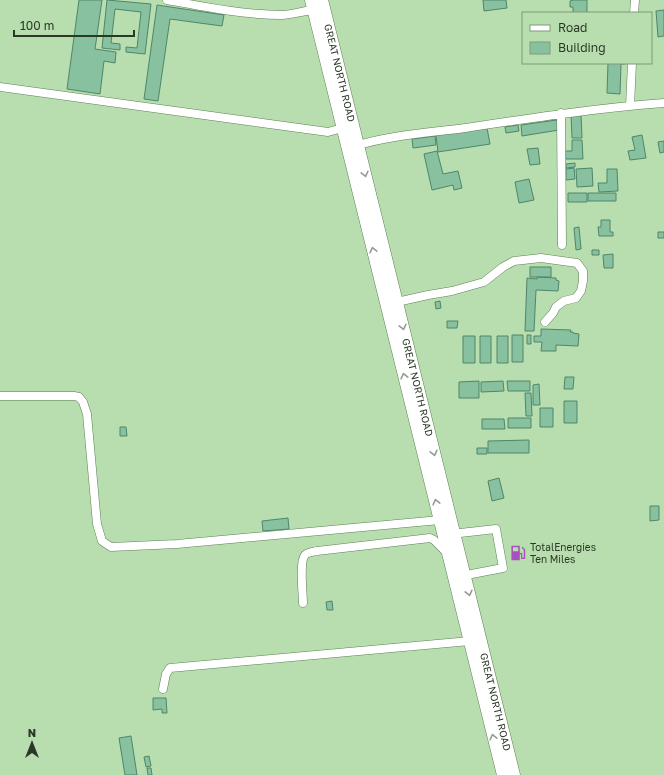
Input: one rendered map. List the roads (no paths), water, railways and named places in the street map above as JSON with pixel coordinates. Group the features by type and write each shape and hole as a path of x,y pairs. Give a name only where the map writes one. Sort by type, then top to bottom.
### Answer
{"highway":[{"name":"GREAT NORTH ROAD","path":"322,0 348,126 440,520 449,535 449,555 459,576 470,641 503,775"},
{"name":"GREAT NORTH ROAD","path":"312,5 348,126"},
{"name":"GREAT NORTH ROAD","path":"353,146 397,302 459,576 514,775"}],"street":[{"path":"167,0 254,13 284,15 312,5"},
{"path":"634,12 635,0"},
{"path":"630,106 632,64"},
{"path":"0,87 328,132 348,126"},
{"path":"353,146 396,136 464,128 561,113 664,103"},
{"path":"561,113 562,245"},
{"path":"397,302 452,291 484,282 503,267 514,261 541,258 577,263 583,271 581,291 576,298 564,301 556,307 545,322"},
{"path":"0,396 74,396 83,402 87,414 97,524 102,541 111,547 177,544 440,520"},
{"path":"449,535 496,529 503,568 459,576"},
{"path":"303,604 302,565 304,557 307,554 317,551 430,538 449,555"},
{"path":"163,689 166,674 170,668 470,641"}],"place":[{"name":"TotalEnergies Ten Miles","path":"518,553"}]}
